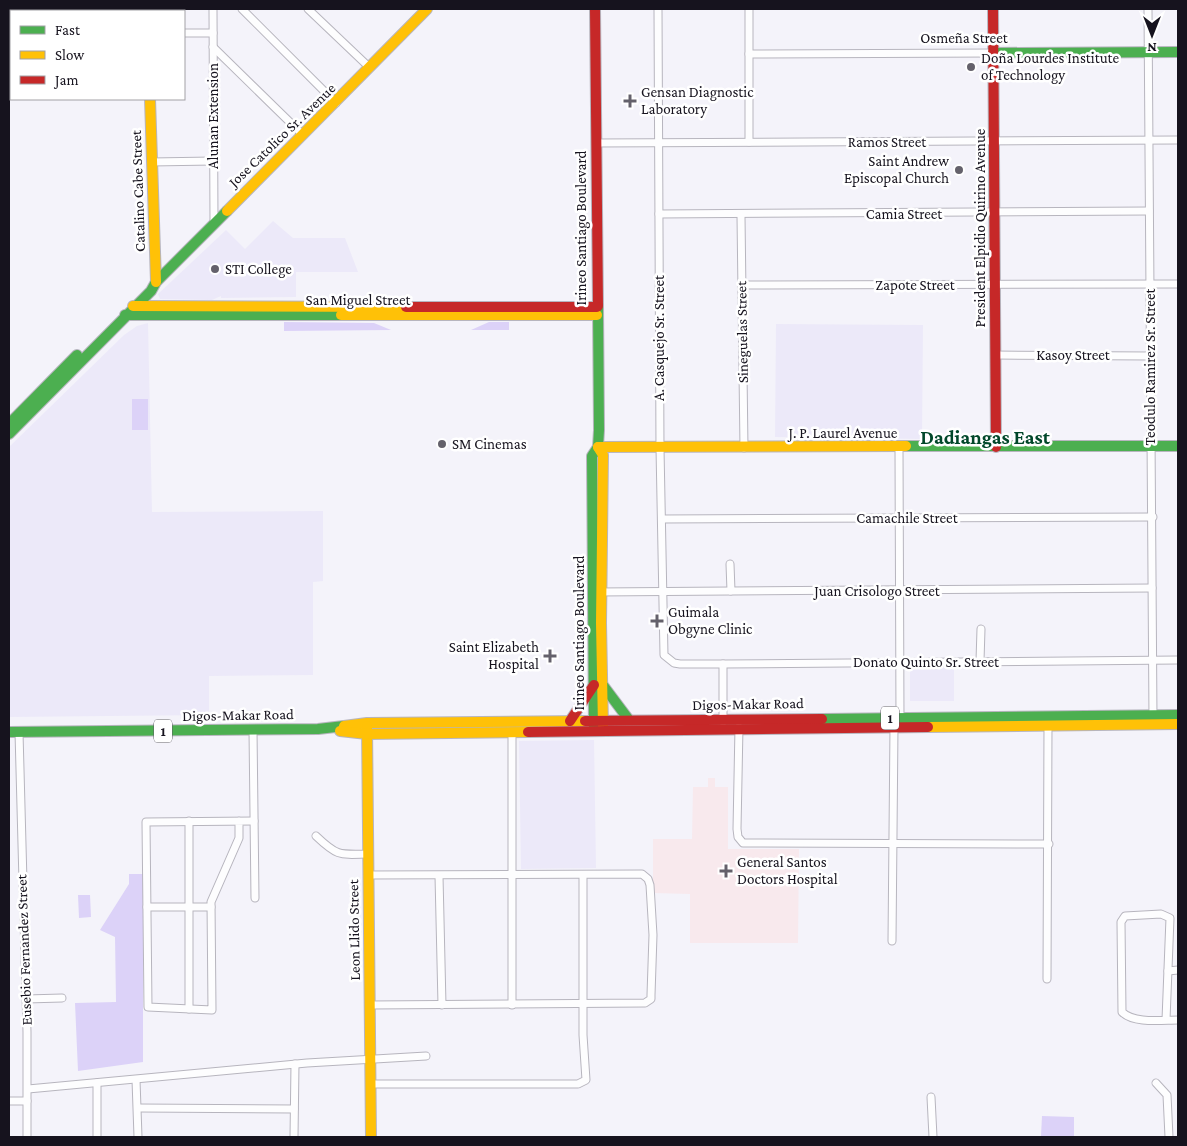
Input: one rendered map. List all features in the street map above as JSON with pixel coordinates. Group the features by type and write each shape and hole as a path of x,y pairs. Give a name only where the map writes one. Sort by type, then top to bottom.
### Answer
{"main road":[{"name":"Jose Catolico Sr. Avenue","path":"9,434 128,310 147,286 156,282 336,103 427,9"},
{"name":"Irineo Santiago Boulevard","path":"595,9 598,446 592,456 598,592 599,726"},
{"name":"President Elpidio Quirino Avenue","path":"993,9 996,214 996,447"},
{"name":"Osmeña Street","path":"993,53 1178,52"},
{"name":"Catalino Cabe Street","path":"150,100 156,282"},
{"name":"Jose Catolico Sr. Avenue","path":"9,424 128,310"},
{"name":"San Miguel Street","path":"128,310 597,311"},
{"name":"J. P. Laurel Avenue","path":"598,446 660,448 1178,446"},
{"path":"570,721 598,685 629,720"},
{"name":"Digos-Makar Road","path":"318,729 367,734 512,732 599,726 722,724 894,728 1048,726 1153,720 1178,715"},
{"name":"Digos-Makar Road","path":"739,724 900,718 1153,720 1178,724"},
{"name":"Digos-Makar Road","path":"14,732 318,729 367,723 570,721 599,726 629,720 722,724"},
{"name":"Leon Llido Street","path":"367,723 371,1137"}],"street":[{"name":"Alunan Extension","path":"212,9 214,223"},
{"path":"242,9 336,103"},
{"path":"308,9 370,68"},
{"name":"A. Casquejo Sr. Street","path":"658,9 660,448 664,655 674,663"},
{"path":"749,9 749,142"},
{"name":"Teodulo Ramirez Sr. Street","path":"1148,9 1153,720"},
{"path":"185,33 213,33"},
{"path":"213,47 303,135"},
{"name":"Osmeña Street","path":"749,54 993,53"},
{"name":"Ramos Street","path":"596,143 1178,140"},
{"path":"151,162 213,161"},
{"name":"Camia Street","path":"659,214 741,216 1149,211"},
{"name":"Sineguelas Street","path":"741,216 744,448"},
{"name":"Zapote Street","path":"742,285 1178,284"},
{"name":"Kasoy Street","path":"996,355 1150,356"},
{"path":"892,941 894,728 900,718 900,447"},
{"name":"Camachile Street","path":"662,519 1153,517"},
{"path":"730,564 731,591"},
{"name":"Juan Crisologo Street","path":"598,592 1152,588"},
{"path":"980,629 980,661"},
{"name":"Donato Quinto Sr. Street","path":"674,663 1178,660"},
{"path":"722,664 722,724"},
{"path":"739,724 737,829 738,837 743,843 1048,844"},
{"path":"1047,979 1048,726"},
{"path":"253,730 255,898"},
{"name":"Eusebio Fernandez Street","path":"14,732 26,999 27,1137"},
{"path":"512,732 514,876 512,1005"},
{"path":"239,821 239,838 214,894 211,907 212,1010 148,1008 146,822 189,822 239,821 254,821"},
{"path":"189,822 189,1009"},
{"path":"316,836 332,851 342,854 368,854"},
{"path":"239,838 254,838"},
{"path":"368,875 514,876 636,874 646,877 651,894 653,935 651,994 649,1001 638,1004 370,1005"},
{"path":"370,1084 505,1086 584,1083 586,1074 583,1035 582,875"},
{"path":"439,876 442,1005"},
{"path":"147,907 211,907"},
{"path":"1166,1020 1170,918 1161,914 1131,914 1122,917 1122,1012 1134,1019 1166,1020 1178,1020"},
{"path":"1168,970 1178,970"},
{"path":"26,999 62,998"},
{"path":"28,1089 295,1064 426,1056"},
{"path":"294,1137 295,1064"},
{"path":"136,1080 139,1108 138,1137"},
{"path":"97,1083 97,1137"},
{"path":"1156,1083 1168,1095 1169,1137"},
{"path":"931,1097 932,1137"},
{"path":"9,1101 27,1101"},
{"path":"139,1108 294,1109"}],"shaded area":[{"path":"273,221 293,238 345,238 358,272 296,272 296,297 221,298 221,296 212,300 160,299 158,294 226,230 245,249"},
{"path":"284,322 374,323 391,330 284,331"},
{"path":"489,322 509,322 509,330 471,330"},
{"path":"148,323 152,512 323,511 323,581 313,582 313,675 209,676 209,715 9,717 9,447 124,335 137,326"},
{"path":"776,324 923,325 922,439 775,437"},
{"path":"132,399 148,399 148,430 132,430"},
{"path":"954,666 954,701 910,701 910,667"},
{"path":"594,740 596,868 521,869 519,741"},
{"name":"General Santos Doctors Hospital","path":"708,778 715,778 715,787 728,787 728,849 799,849 798,943 690,943 690,894 653,893 653,839 692,839 693,787 708,787"},
{"path":"129,874 143,874 143,1062 78,1071 75,1003 116,1002 115,937 100,930 129,884"},
{"path":"78,895 90,895 91,917 79,918"},
{"path":"1042,1116 1074,1117 1074,1137 1041,1136"}],"traffic: fast":[{"path":"993,53 1178,52"},
{"path":"9,434 151,291 156,282 227,211"},
{"path":"594,729 592,456 598,447 599,430 598,306"},
{"path":"125,315 341,315"},
{"path":"9,424 77,355"},
{"path":"906,446 1178,446"},
{"path":"602,684 629,720"},
{"path":"822,719 1178,715"},
{"path":"9,732 318,729 344,726"}],"traffic: slow":[{"path":"227,211 427,9"},
{"path":"150,100 156,282"},
{"path":"133,306 406,307"},
{"path":"341,315 597,315"},
{"path":"598,447 906,446"},
{"path":"598,447 603,455 601,623 603,727"},
{"path":"344,726 367,723 585,721"},
{"path":"928,727 1178,724"},
{"path":"367,726 371,1137"},
{"path":"340,731 367,734 528,732"}],"traffic: jam":[{"path":"595,9 598,306"},
{"path":"993,9 996,447"},
{"path":"406,307 597,307"},
{"path":"570,721 594,685"},
{"path":"585,721 822,719"},
{"path":"528,732 928,727"}],"place":[{"name":"Doña Lourdes Institute of Technology","path":"971,67"},
{"name":"Gensan Diagnostic Laboratory","path":"630,101"},
{"name":"Saint Andrew Episcopal Church","path":"959,170"},
{"name":"STI College","path":"215,269"},
{"name":"SM Cinemas","path":"442,444"},
{"name":"Guimala Obgyne Clinic","path":"657,621"},
{"name":"Saint Elizabeth Hospital","path":"550,656"},
{"name":"General Santos Doctors Hospital","path":"726,871"}],"district":[{"name":"Dadiangas East","path":"985,437"}]}
